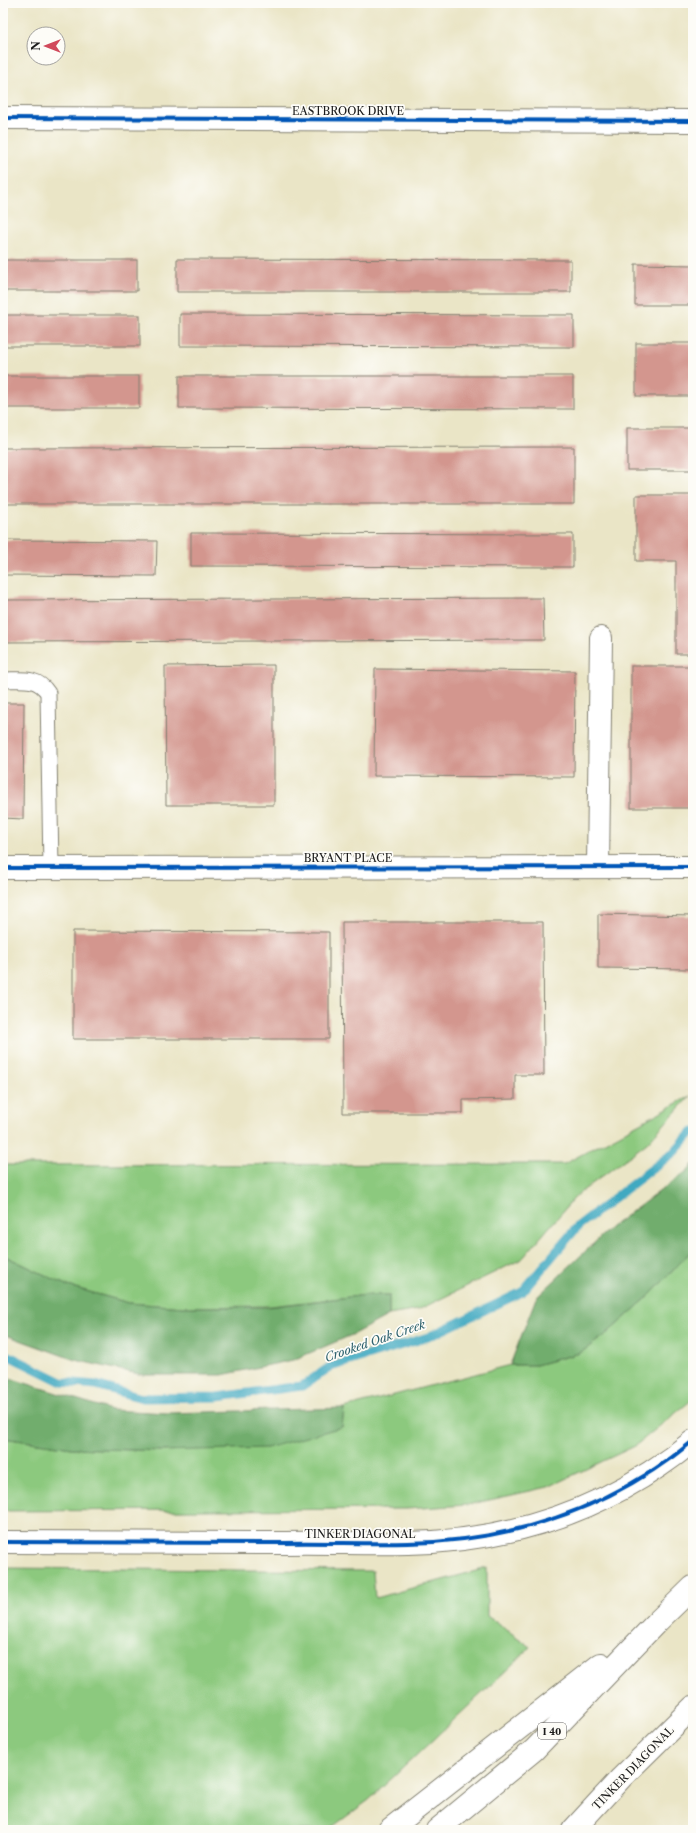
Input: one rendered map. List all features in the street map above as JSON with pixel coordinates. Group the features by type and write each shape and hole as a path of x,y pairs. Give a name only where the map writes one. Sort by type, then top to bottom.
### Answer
{"main road":[{"name":"EASTBROOK DRIVE","path":"3,118 693,121"},
{"path":"598,866 601,638"},
{"name":"BRYANT PLACE","path":"3,868 693,867"},
{"name":"TINKER DIAGONAL","path":"3,1542 408,1543 479,1537 529,1527 586,1506 619,1491 649,1473 693,1441"},
{"name":"I 40","path":"437,1830 534,1750 658,1621 693,1587"},
{"path":"389,1830 509,1734 658,1621"},
{"name":"TINKER DIAGONAL","path":"573,1830 621,1778 693,1707"}],"lane":[{"path":"3,680 31,680 43,685 48,693 51,868"}],"green space":[{"path":"690,1096 647,1143 577,1195 522,1259 418,1310 389,1315 389,1295 366,1295 271,1306 183,1307 129,1303 68,1286 3,1255 3,1165 564,1164"},
{"path":"693,1164 693,1249 649,1296 604,1336 580,1353 536,1365 510,1365 536,1298 611,1227 687,1171"},
{"path":"693,1249 693,1399 635,1446 548,1487 467,1505 406,1509 3,1511 3,1438 72,1448 163,1451 342,1427 344,1408 510,1365 536,1365 580,1353 604,1336 649,1296"},
{"path":"3,1255 68,1286 129,1303 183,1307 268,1307 366,1295 389,1295 389,1315 352,1335 293,1360 222,1375 143,1375 75,1360 3,1334"},
{"path":"3,1376 111,1410 169,1413 344,1408 342,1427 267,1448 163,1451 72,1448 3,1438"},
{"path":"3,1568 373,1571 375,1598 487,1568 487,1616 531,1647 369,1800 328,1830 3,1830"}],"building":[{"path":"177,259 571,260 571,292 177,292"},
{"path":"3,260 137,260 137,291 3,291"},
{"path":"635,264 693,265 693,305 635,305"},
{"path":"180,314 574,315 574,347 180,346"},
{"path":"3,315 140,315 140,346 3,346"},
{"path":"636,343 693,343 693,396 636,396"},
{"path":"3,376 139,376 139,408 3,408"},
{"path":"179,376 573,376 573,409 179,408"},
{"path":"627,428 693,428 693,470 627,470"},
{"path":"574,447 574,504 3,504 3,448"},
{"path":"636,495 693,495 693,654 676,654 676,561 636,561"},
{"path":"191,533 573,534 573,567 191,566"},
{"path":"3,540 157,541 156,576 3,575"},
{"path":"543,598 544,640 3,642 3,600"},
{"path":"274,665 274,805 166,805 165,666"},
{"path":"631,666 693,666 693,808 631,808"},
{"path":"375,669 575,671 574,777 374,776"},
{"path":"3,703 24,703 23,819 3,818"},
{"path":"598,914 693,916 693,969 598,968"},
{"path":"342,922 543,922 544,1075 515,1075 515,1099 463,1100 463,1113 343,1113"},
{"path":"73,931 329,932 329,1039 73,1039"}],"waterway":[{"name":"Crooked Oak Creek","path":"3,1353 62,1382 96,1385 142,1398 217,1397 302,1386 330,1367 428,1337 522,1292 578,1226 674,1152 693,1131"}],"cycle path":[{"path":"3,118 693,121"},
{"path":"3,868 693,867"},
{"path":"3,1542 408,1543 447,1541 486,1536 523,1528 560,1516 595,1502 629,1485 662,1465 693,1441"}]}
